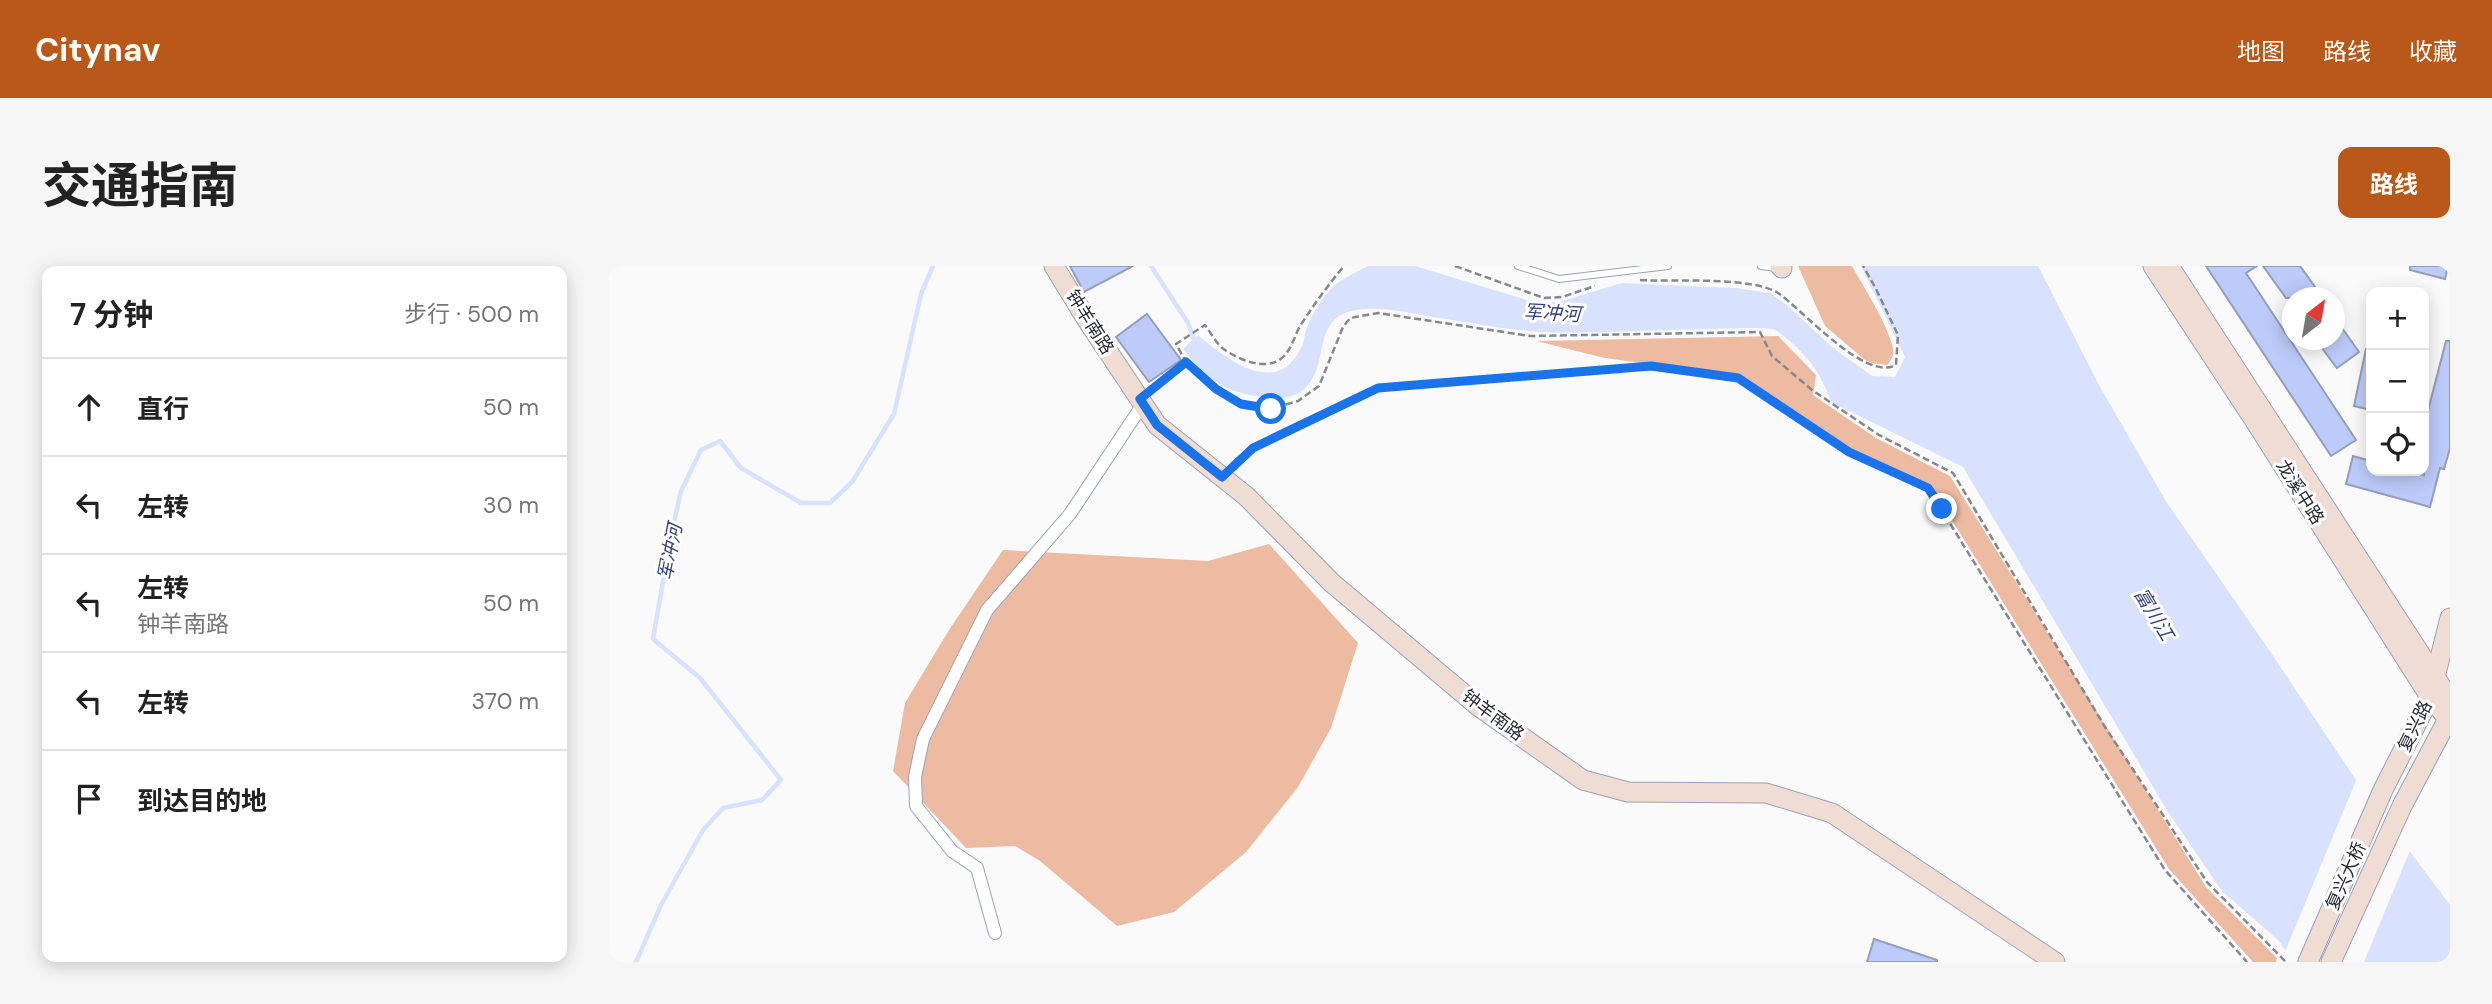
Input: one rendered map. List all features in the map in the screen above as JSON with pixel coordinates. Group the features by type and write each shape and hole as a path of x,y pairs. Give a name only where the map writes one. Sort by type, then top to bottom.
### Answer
{"main road":[{"name":"钟羊南路","path":"1054,266 1157,425 1246,496 1332,583 1468,697 1584,780 1628,792 1766,793 1832,813 2055,962"},
{"name":"龙溪中路","path":"2153,266 2449,712"},
{"name":"龙溪中路","path":"2169,266 2266,413 2432,688"},
{"name":"复兴路","path":"2383,790 2432,688 2450,618"},
{"name":"复兴路","path":"2402,806 2449,712"},
{"name":"复兴大桥","path":"2308,962 2383,790"},
{"name":"复兴大桥","path":"2331,962 2402,806"}],"street":[{"path":"995,933 977,868 952,851 916,806 915,778 923,739 987,610 1070,514 1141,402"}],"lane":[{"path":"1518,266 1559,279 1668,266"},
{"path":"1761,266 1781,267"}],"path":[{"path":"1344,266 1299,327 1282,359 1269,365 1251,362 1223,350 1205,325 1176,344 1186,362 1216,389 1241,404 1271,409 1298,401 1319,386 1343,327 1350,318 1378,313 1529,336 1760,332 1772,356 1812,390 1879,435 1953,473 2105,727 2207,882 2286,962"},
{"path":"1455,266 1544,298 1562,297 1599,285"},
{"path":"1632,280 1717,282 1774,291 1796,306 1813,324 1853,355 1872,366 1888,369 1896,365 1898,335 1863,266"},
{"path":"1141,402 1186,362"},
{"path":"1222,477 1253,448 1378,388 1651,366 1738,378 1849,452 1928,488 2165,870 2248,962"}],"shaded area":[{"path":"1798,266 1852,266 1891,340 1893,354 1887,365 1865,360 1825,326"},
{"path":"1778,336 1816,375 1813,395 1876,438 1950,476 2206,887 2277,958 2276,962 2253,962 2169,869 1930,485 1848,448 1741,376 1605,358 1536,341"},
{"path":"1269,544 1358,643 1331,728 1298,787 1246,852 1174,912 1117,926 1040,861 1015,846 966,848 893,771 905,703 949,630 1003,550 1208,561"}],"water":[{"name":"富川江","path":"1368,266 1415,266 1540,304 1562,301 1622,283 1735,288 1770,293 1832,347 1872,376 1895,377 1905,357 1861,266 2038,266 2100,387 2167,503 2354,777 2450,905 2450,962 2294,962 2279,941 2222,891 2168,812 1963,467 1831,402 1822,380 1809,361 1793,343 1774,329 1541,332 1399,311 1363,309 1336,318 1328,329 1316,372 1309,384 1296,394 1274,399 1231,390 1206,374 1183,349 1198,335 1236,363 1264,372 1277,371 1290,364 1300,350 1310,320 1328,292 1342,280"}],"pier":[{"path":"2358,776 2411,848 2364,962 2290,962 2284,954"}],"building":[{"path":"1070,266 1133,266 1084,292"},
{"path":"2206,266 2257,266 2246,273 2282,328 2282,350 2297,350 2356,440 2331,456"},
{"path":"2263,266 2300,266 2315,287 2282,287 2282,292"},
{"path":"2410,266 2448,266 2445,279 2410,270"},
{"path":"1147,314 1181,360 1149,382 1116,337"},
{"path":"2345,332 2359,352 2337,368 2324,350 2345,350"},
{"path":"2446,341 2450,341 2450,448 2444,469 2440,468 2430,507 2346,484 2353,456 2366,460 2366,476 2429,476 2429,407"},
{"path":"2366,349 2366,409 2354,406"},
{"path":"1874,939 1937,960 1937,962 1867,962"}],"waterway":[{"name":"军冲河","path":"636,962 661,905 703,830 723,808 762,800 781,780 700,678 653,639 681,491 701,450 720,441 741,468 801,503 830,503 852,482 894,414 921,294 933,266"},
{"name":"军冲河","path":"1151,266 1188,323 1196,344"}],"route":[{"path":"1271,409 1241,404 1216,389 1186,362 1140,399 1157,425 1222,477 1253,448 1378,388 1651,366 1738,378 1849,452 1928,488 1942,509"}]}
